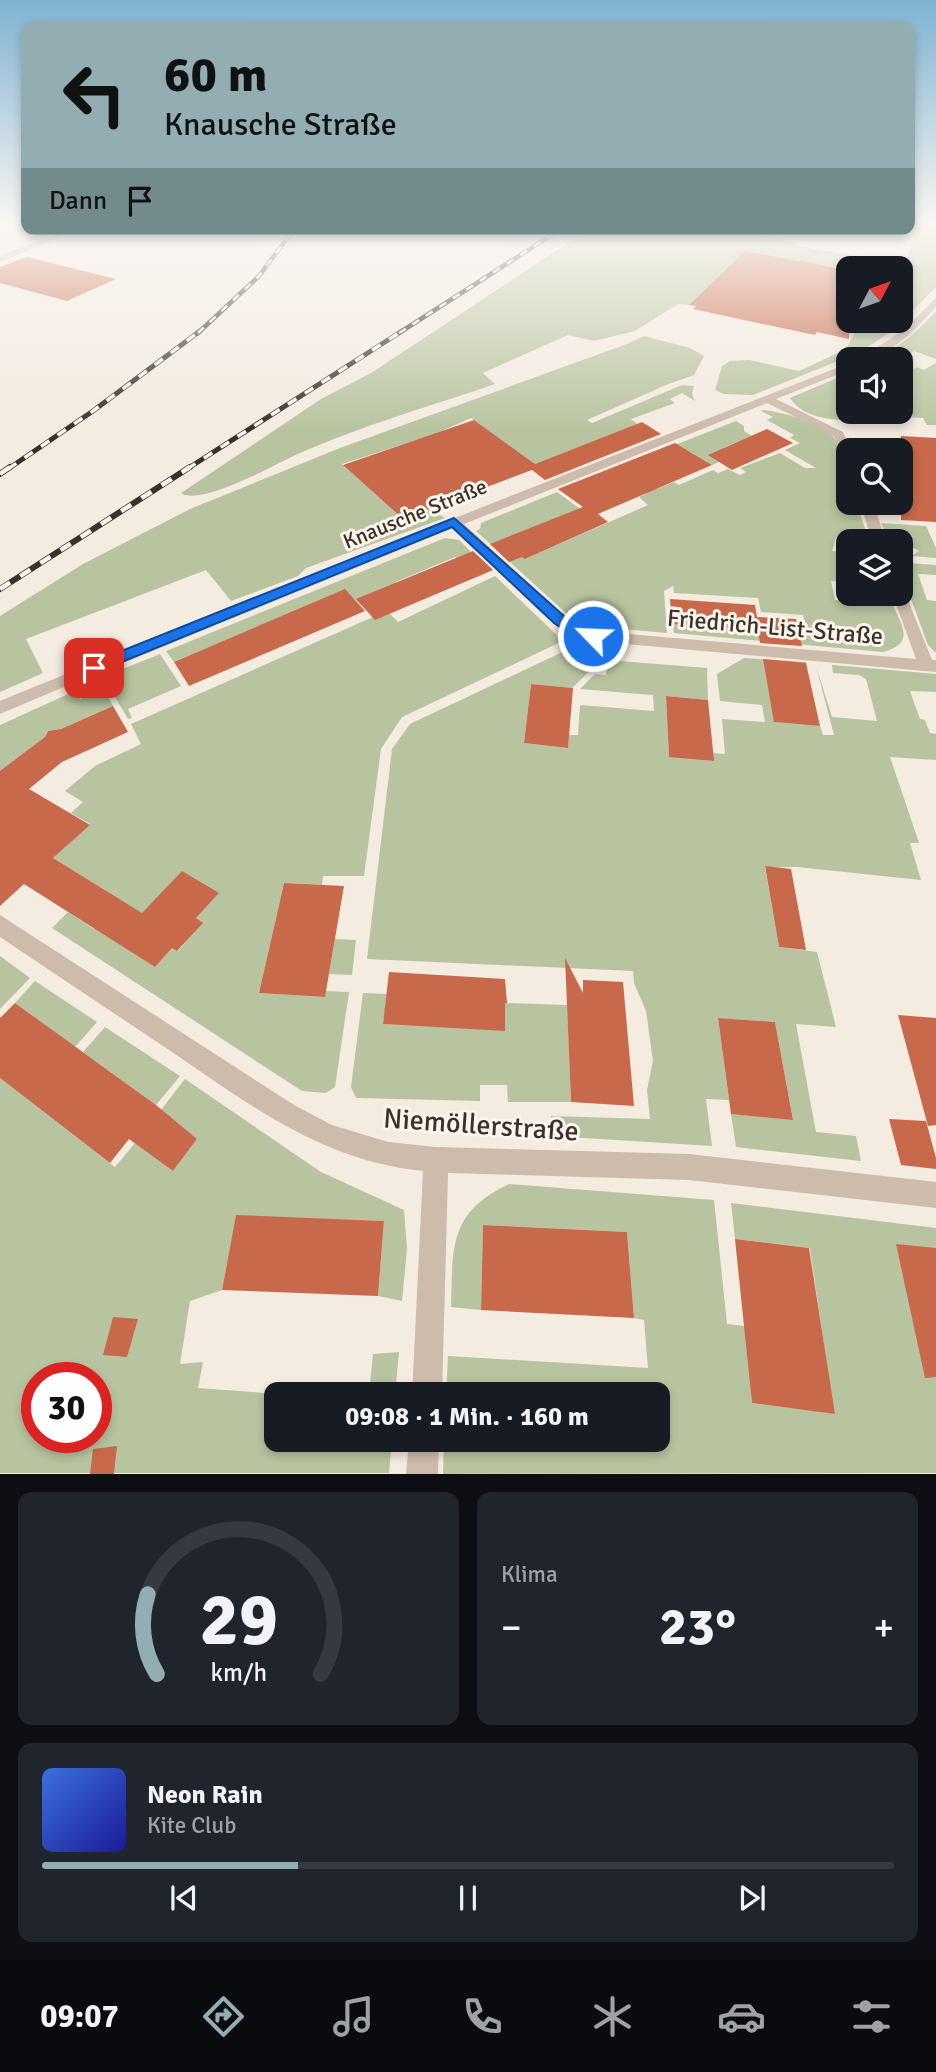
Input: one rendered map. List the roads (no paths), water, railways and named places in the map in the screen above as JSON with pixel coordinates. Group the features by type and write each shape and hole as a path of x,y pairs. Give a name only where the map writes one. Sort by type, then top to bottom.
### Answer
{"street":[{"path":"883,347 906,332 936,301"},
{"name":"Knausche Straße","path":"0,708 454,522 836,371"},
{"path":"768,399 839,434 841,438"},
{"name":"Friedrich-List-Straße","path":"454,522 559,620 577,632 593,636 931,665 905,606"},
{"name":"Niemöllerstraße","path":"0,925 285,1114 328,1136 356,1146 388,1155 436,1160 689,1167 936,1195"},
{"path":"427,1382 436,1160"},
{"path":"422,1474 423,1452"}],"railway":[{"path":"198,333 241,293"},
{"path":"399,333 462,293"},
{"path":"8,469 93,411 200,331"},
{"path":"187,469 402,331"},
{"path":"0,474 10,467"},
{"path":"0,589 190,467"}]}
